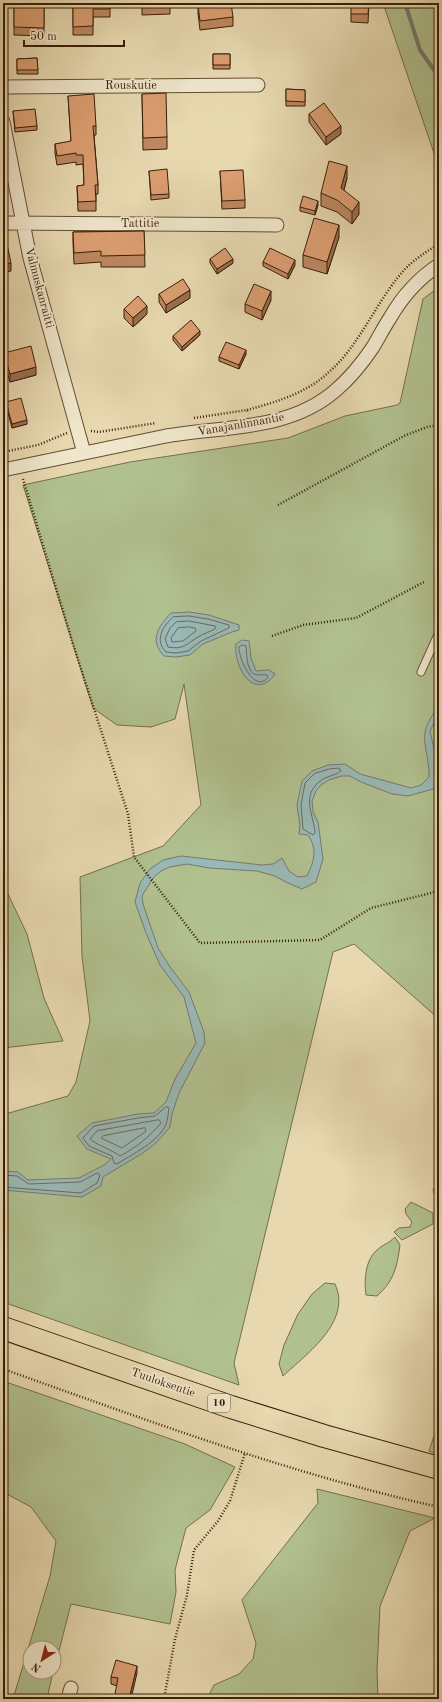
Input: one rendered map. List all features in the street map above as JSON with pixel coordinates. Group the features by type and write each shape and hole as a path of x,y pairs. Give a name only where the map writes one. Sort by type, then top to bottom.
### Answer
{"highway":[{"name":"Tuuloksentie","path":"3,1328 231,1407 331,1438 439,1468"}],"street":[{"name":"Rouskutie","path":"3,87 258,85"},
{"name":"Valmuskanraitti","path":"3,122 30,258 84,453"},
{"name":"Tattitie","path":"3,223 277,225"},
{"name":"Vanajanlinnantie","path":"3,470 168,436 283,419 321,401 335,391 352,374 373,347 391,316 415,284 439,265"}],"lane":[{"path":"421,672 439,632"}],"path":[{"path":"193,418 247,410 273,402 304,390 328,374 344,358 406,269 422,255 439,244"},
{"path":"247,410 259,423"},
{"path":"3,452 38,445 60,435 78,430 99,432 162,422"},
{"path":"278,505 313,484 404,436 427,427 439,425"},
{"path":"19,466 64,615 128,814 134,857 200,943 320,940 371,908 439,891"},
{"path":"272,636 303,625 356,618 424,582"},
{"path":"3,1369 244,1453 351,1484 439,1507"},
{"path":"164,1699 175,1639 187,1595 194,1550 218,1522 230,1501 244,1453"}],"green space":[{"path":"383,3 439,3 439,162 437,162"},
{"path":"439,287 439,1019 354,944 333,952 234,1363 239,1385 3,1302 3,1112 9,1113 68,1096 76,1082 90,1021 82,956 80,877 163,846 201,805 184,684 175,719 151,727 117,725 93,708 23,485 130,462 288,438 345,416 397,405 400,403 423,299"},
{"path":"8,894 27,934 44,998 63,1041 3,1048 3,896"},
{"path":"439,1180 439,1202 436,1200 433,1190"},
{"path":"411,1202 433,1213 433,1224 402,1240 394,1232 399,1228 410,1227 412,1222 406,1214 405,1209"},
{"path":"395,1237 400,1245 398,1260 391,1279 377,1296 366,1295 365,1277 370,1259 377,1250"},
{"path":"325,1283 335,1284 339,1298 338,1311 333,1323 315,1347 283,1376 279,1364 284,1345 298,1314 312,1294"},
{"path":"3,1381 185,1444 235,1467 210,1510 186,1528 175,1570 176,1592 170,1624 71,1604 62,1640 31,1640 50,1576 56,1541 31,1507 3,1492"},
{"path":"434,1436 439,1437 439,1455 429,1451"},
{"path":"317,1489 435,1518 410,1531 380,1606 377,1671 378,1699 207,1699 214,1685 239,1674 253,1659 256,1643 242,1600 318,1503"},
{"path":"22,1669 22,1680 51,1680 47,1699 13,1699"}],"water":[{"path":"189,612 209,615 239,625 239,630 203,644 190,655 176,657 164,656 159,650 156,639 162,623 171,613"},
{"path":"242,640 249,641 251,658 256,671 269,670 275,674 267,682 260,685 253,683 246,678 241,671 236,653 236,644"},
{"path":"439,704 439,713 430,731 439,771 436,784 433,789 408,796 392,794 350,776 341,776 329,780 321,785 316,791 312,801 313,812 318,822 323,859 316,882 302,889 275,876 257,871 209,868 187,864 170,867 161,871 153,878 142,896 143,904 158,948 189,992 204,1032 205,1043 179,1093 172,1114 170,1127 156,1143 143,1153 103,1177 101,1186 82,1197 3,1190 3,1171 18,1172 28,1180 79,1178 104,1165 111,1159 87,1149 77,1136 92,1123 138,1114 154,1113 166,1102 175,1079 196,1043 184,997 160,965 146,933 135,902 140,883 150,869 163,860 181,856 262,865 273,864 282,858 289,871 298,877 307,876 312,865 314,851 308,835 299,834 300,825 297,805 302,781 312,771 328,765 345,764 360,774 411,788 421,785 429,777 425,732 429,721"}],"building":[{"path":"73,3 110,3 110,9 93,9 93,26 73,27"},
{"path":"142,3 170,3 170,5 142,7"},
{"path":"231,3 233,17 200,21 198,5"},
{"path":"351,3 369,3 368,14 351,14"},
{"path":"14,7 44,7 44,28 14,27"},
{"path":"213,54 230,54 230,65 213,65"},
{"path":"37,58 38,70 17,70 17,59"},
{"path":"286,89 305,90 305,102 286,101"},
{"path":"166,93 167,137 143,138 142,94"},
{"path":"94,94 96,126 93,126 98,185 95,185 96,201 78,202 77,186 84,185 83,155 76,155 76,153 57,156 55,144 71,141 68,96"},
{"path":"324,103 341,126 326,137 309,114"},
{"path":"35,109 37,126 15,128 13,111"},
{"path":"329,161 347,166 341,188 359,202 352,212 337,200 321,193"},
{"path":"167,169 169,194 151,195 149,171"},
{"path":"243,170 245,200 222,201 220,171"},
{"path":"303,196 318,201 315,211 300,207"},
{"path":"314,218 339,225 327,262 303,255"},
{"path":"3,225 11,263 3,264"},
{"path":"144,231 145,255 101,256 101,251 74,253 73,232"},
{"path":"225,248 233,259 217,269 210,259"},
{"path":"270,248 295,260 288,274 263,262"},
{"path":"183,279 190,290 166,305 159,294"},
{"path":"254,284 271,291 262,311 245,304"},
{"path":"138,296 147,306 133,318 124,309"},
{"path":"191,320 200,331 182,347 173,336"},
{"path":"226,342 246,350 239,365 219,357"},
{"path":"31,346 36,367 10,374 4,353"},
{"path":"21,398 27,420 12,424 6,402"},
{"path":"116,1660 137,1666 129,1699 114,1699 118,1678 111,1677"}],"waterway":[{"path":"405,3 420,50 439,77"}]}
